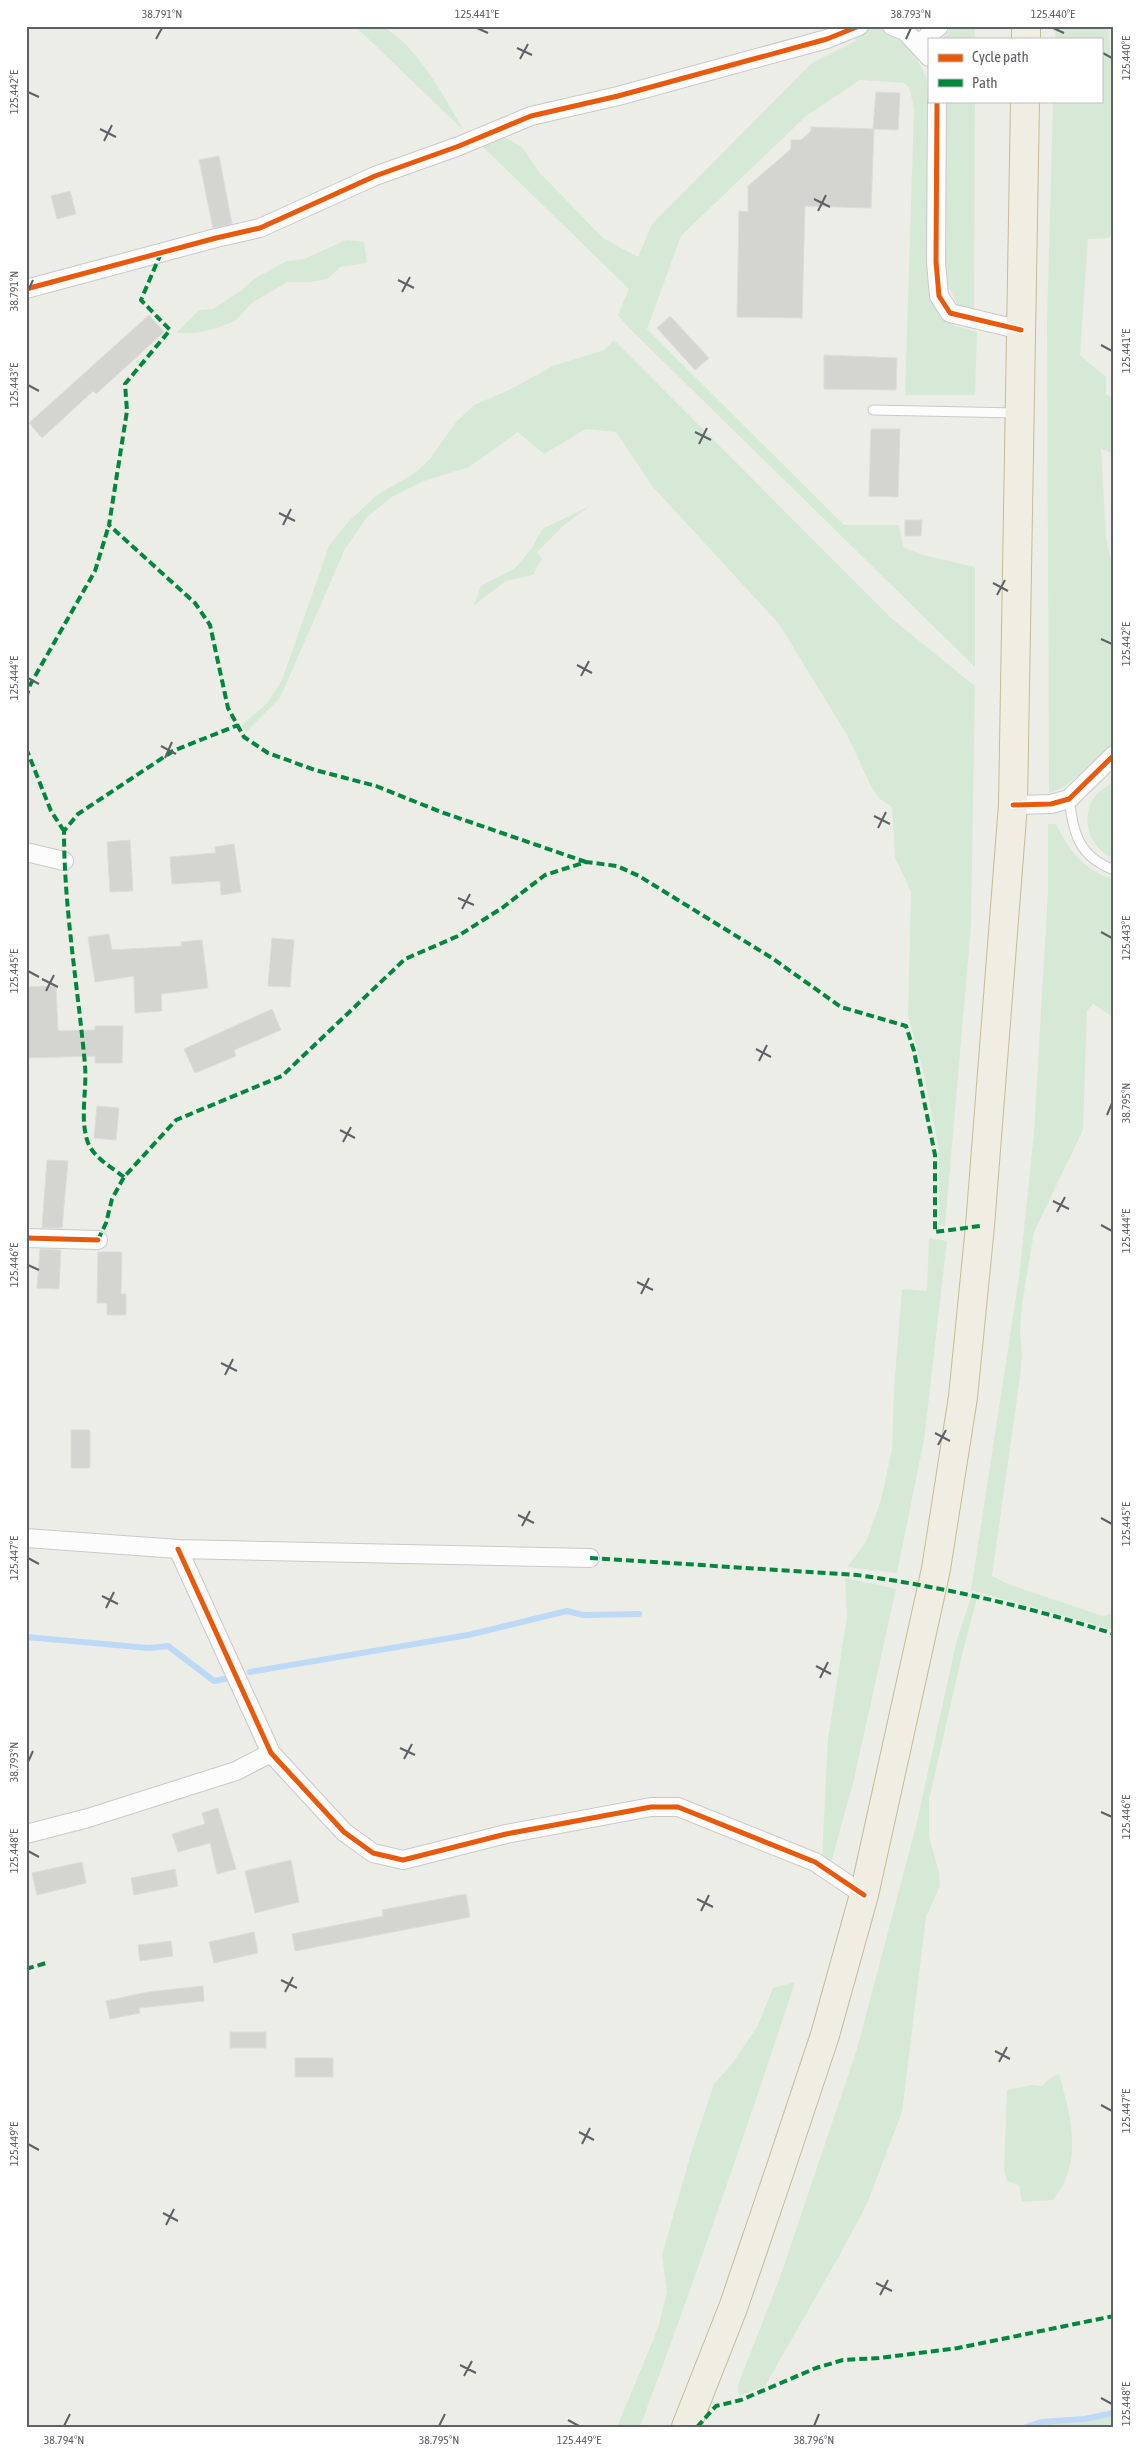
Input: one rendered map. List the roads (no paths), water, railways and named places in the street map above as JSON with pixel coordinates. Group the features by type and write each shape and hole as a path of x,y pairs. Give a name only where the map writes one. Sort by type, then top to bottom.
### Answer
{"highway":[{"path":"686,2427 733,2308 782,2164 825,2035 864,1895 936,1569 963,1397 980,1216 1013,805 1025,102"}],"street":[{"path":"26,289 260,228 375,176 458,146 531,116 818,41 859,26"},
{"path":"892,26 905,31 923,51"},
{"path":"931,38 939,26"},
{"path":"937,102 936,262 939,296 950,313 1021,330"},
{"path":"1013,805 1051,804 1069,799 1114,755"},
{"path":"26,852 64,861"},
{"path":"26,1238 98,1240"},
{"path":"26,1538 178,1549 590,1558"},
{"path":"178,1549 271,1752 344,1832 373,1853 403,1860 506,1834 651,1807 678,1807 815,1862 864,1895"},
{"path":"26,1834 88,1818 236,1771 271,1752"}],"lane":[{"path":"873,410 1019,413"},
{"path":"1069,799 1077,837 1085,851 1098,863 1114,870"}],"waterway":[{"path":"250,1672 468,1635 567,1611 583,1615 639,1614"},
{"path":"26,1637 149,1648 168,1646 214,1681 230,1678"},
{"path":"1026,2427 1041,2422 1084,2419 1114,2413"}]}
